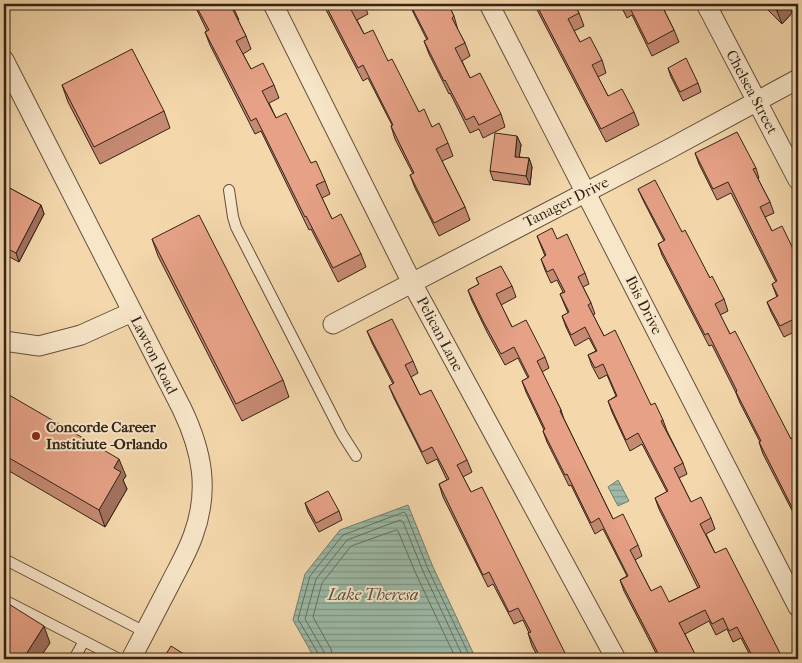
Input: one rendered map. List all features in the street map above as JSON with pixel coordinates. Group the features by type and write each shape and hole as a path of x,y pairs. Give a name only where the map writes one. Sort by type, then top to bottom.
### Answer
{"street":[{"name":"Pelican Lane","path":"273,4 412,282 616,659"},
{"name":"Ibis Drive","path":"489,4 798,608"},
{"name":"Chelsea Street","path":"706,4 798,180"},
{"name":"Lawton Road","path":"4,60 188,423 198,450 202,474 202,499 193,536 131,659"},
{"name":"Tanager Drive","path":"333,324 798,79"},
{"path":"4,341 39,346 81,335 132,312"}],"lane":[{"path":"229,190 236,227 342,434 356,456"},
{"path":"4,559 145,632"},
{"path":"4,600 119,659"},
{"path":"74,659 84,641"}],"water":[{"path":"618,480 629,501 618,506 608,487"},
{"name":"Lake Theresa","path":"408,505 433,567 476,659 315,659 293,620 305,574 340,530"}],"building":[{"path":"195,4 232,4 234,7 232,8 246,36 236,41 251,69 263,63 274,85 262,91 276,118 286,113 311,163 316,161 325,181 316,185 332,219 341,214 361,254 333,268 305,217 256,118 251,121 205,32 209,30"},
{"path":"325,4 358,4 350,8 364,34 373,30 388,61 392,59 419,112 424,109 432,127 439,123 448,143 436,149 465,207 434,223 410,175 414,173 391,126 393,125 363,65 358,68"},
{"path":"410,4 448,4 454,16 452,18 465,43 455,48 470,78 480,73 501,114 479,125 474,116 466,120 424,41 428,39"},
{"path":"536,4 574,4 579,13 568,19 580,42 590,37 602,60 592,65 608,96 622,89 634,112 601,129"},
{"path":"628,4 661,4 674,30 648,44"},
{"path":"770,4 784,4 777,11"},
{"path":"791,4 798,4 798,11"},
{"path":"132,49 164,111 94,147 62,85"},
{"path":"686,58 698,83 680,92 668,68"},
{"path":"737,132 756,168 753,169 770,202 760,207 772,231 782,226 798,259 798,317 780,326 767,302 778,296 772,284 777,281 728,182 713,189 695,153"},
{"path":"495,133 517,136 515,157 529,158 526,176 490,171"},
{"path":"655,180 682,232 685,230 710,278 712,276 724,299 715,304 730,334 735,331 791,439 796,437 798,441 798,462 796,464 798,468 798,519 759,442 761,441 708,333 705,335 658,244 665,240 638,189"},
{"path":"4,185 41,205 16,253 4,247"},
{"path":"199,215 283,380 236,404 152,239"},
{"path":"552,228 557,239 567,234 585,273 578,277 591,303 588,305 604,336 615,330 651,405 655,403 663,420 661,421 683,463 674,468 691,502 701,497 711,518 700,524 715,553 726,548 783,659 754,659 737,627 729,631 723,618 712,624 705,610 679,623 695,654 690,657 692,659 661,659 620,580 628,576 599,518 591,523 543,431 545,429 522,381 529,377 514,347 501,354 468,290 479,284 476,278 501,266 512,286 496,294 512,327 526,320 545,357 537,361 613,519 623,514 638,545 630,550 651,591 661,586 669,602 700,587 655,498 668,491 638,433 626,440 608,401 617,396 603,364 595,368 588,355 597,351 585,327 571,335 562,316 569,312 560,294 565,292 553,269 547,272 541,259 546,255 537,236"},
{"path":"392,319 413,361 405,365 420,395 431,390 467,460 457,465 471,492 482,487 568,659 541,659 528,633 531,632 518,608 509,612 489,572 483,575 439,484 449,479 432,447 422,452 389,386 394,383 367,331"},
{"name":"Concorde Career Institiute -Orlando","path":"4,392 119,459 114,468 121,472 99,510 4,455"},
{"path":"328,491 339,511 316,523 305,503"},
{"path":"4,601 44,626 23,659 4,659"},
{"path":"171,646 192,659 163,659"}],"place":[{"name":"Concorde Career Institiute -Orlando","path":"36,436"}]}
